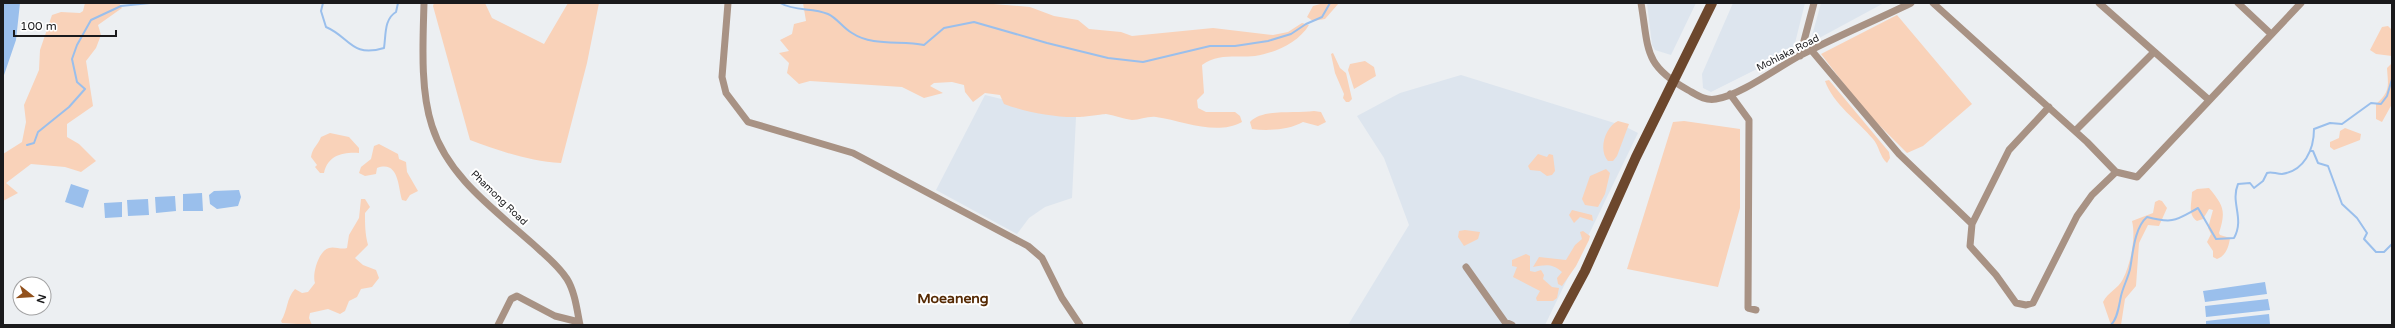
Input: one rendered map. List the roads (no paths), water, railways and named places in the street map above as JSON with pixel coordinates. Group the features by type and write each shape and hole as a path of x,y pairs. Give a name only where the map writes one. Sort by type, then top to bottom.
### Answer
{"main road":[{"path":"1556,325 1585,271 1636,157 1712,3"}],"street":[{"name":"Phamong Road","path":"424,3 426,93 432,127 438,140 450,164 469,185 561,271 572,291 580,323"},
{"path":"728,3 722,77 726,93 748,122 853,153 1028,246 1042,258 1062,298 1080,325"},
{"name":"Mohlaka Road","path":"1641,3 1650,56 1661,74 1704,99 1716,99 1730,94 1800,56 1911,3"},
{"path":"1800,56 1814,3"},
{"path":"1932,3 2049,107 2116,172 2137,177 2301,3"},
{"path":"2099,3 2209,100"},
{"path":"2238,3 2271,34"},
{"path":"1812,51 1900,154 1972,224"},
{"path":"2075,131 2154,52"},
{"path":"1730,94 1748,120 1748,308 1756,310"},
{"path":"2049,107 2009,150 1972,224 1970,246 1996,275 2016,303 2026,305 2033,303 2077,216 2092,195 2116,172"},
{"path":"1466,267 1505,322 1512,325"},
{"path":"498,325 511,299 517,296 555,316 580,323"}],"water":[{"path":"3,3 20,3 16,40 3,78"},
{"path":"71,184 89,190 83,208 65,202"},
{"path":"239,190 241,197 238,206 217,209 210,204 209,195 214,191"},
{"path":"202,193 203,211 183,211 183,194"},
{"path":"175,196 176,211 156,213 155,197"},
{"path":"148,199 149,215 128,216 127,200"},
{"path":"122,202 122,217 105,218 104,203"},
{"path":"2265,282 2267,294 2205,302 2203,291"},
{"path":"2268,299 2270,310 2206,317 2205,306"},
{"path":"2269,314 2270,324 2206,325 2206,321"}],"waterway":[{"path":"27,145 34,143 38,132 69,107 85,89 77,82 72,59 77,45 91,20 121,6 150,3"},
{"path":"323,3 321,11 326,27 334,31 352,45 364,50 384,48 387,23 396,12 398,3"},
{"path":"780,3 792,8 828,14 852,33 878,42 924,45 944,28 974,22 1047,43 1108,58 1143,62 1210,46 1235,46 1268,41 1291,34 1306,24 1322,17 1330,3"},
{"path":"2111,325 2117,315 2129,272 2137,234 2139,228 2147,217 2163,220 2174,220 2198,208 2216,239 2234,238 2238,224 2236,198 2238,184 2250,183 2254,188 2263,181 2267,173 2282,174 2296,169 2302,164 2310,152 2314,137 2314,129 2330,123 2342,124 2371,103 2381,104 2387,96 2392,79"},
{"path":"2310,151 2313,151 2318,163 2328,166 2342,204 2357,218 2367,233 2364,239 2376,252 2384,252 2392,244"}],"district":[{"name":"Moeaneng","path":"953,298"}]}
